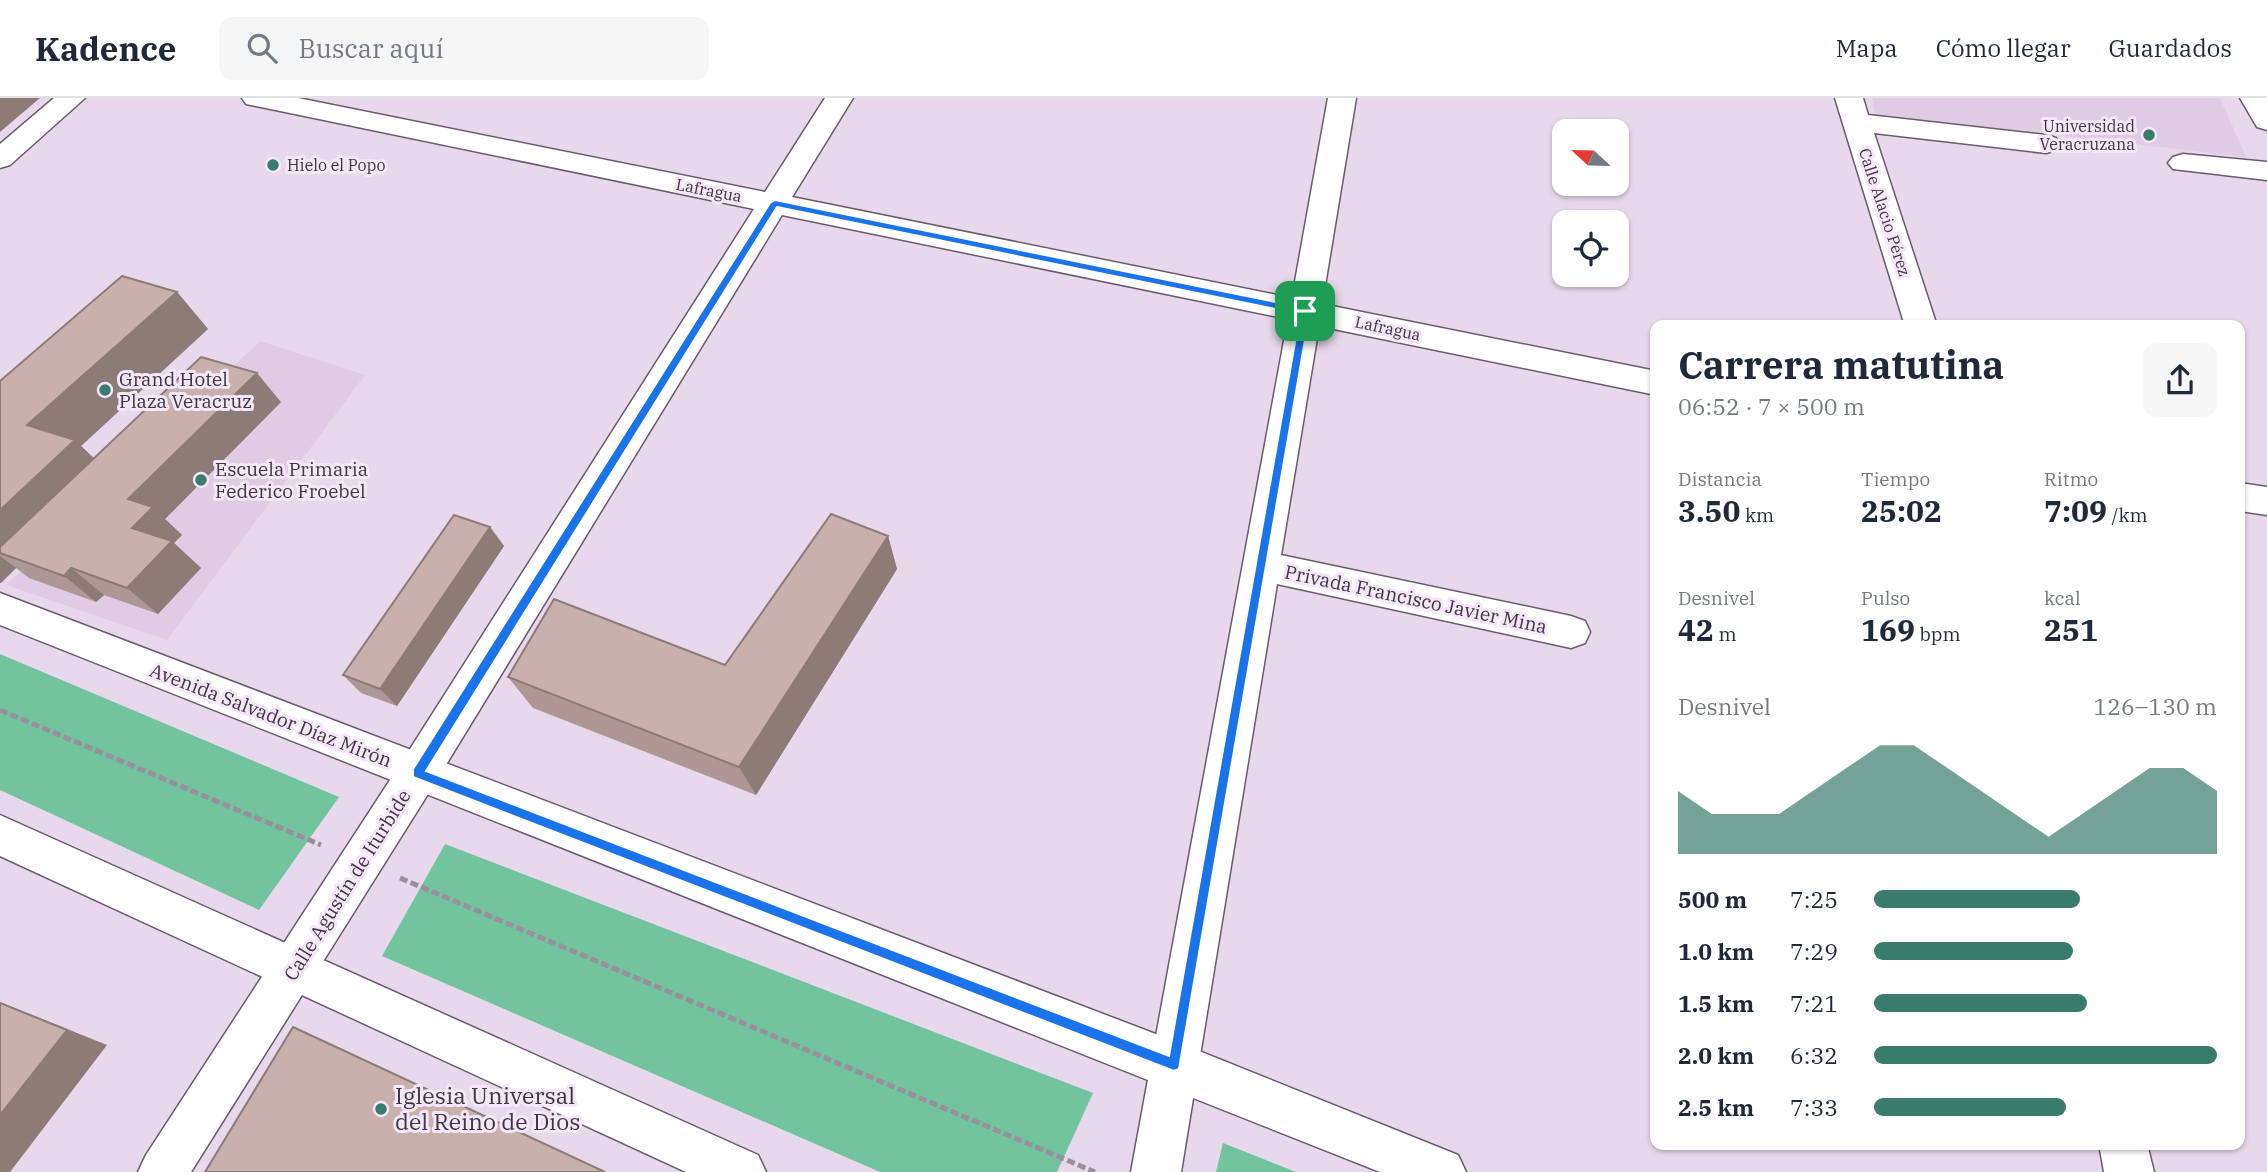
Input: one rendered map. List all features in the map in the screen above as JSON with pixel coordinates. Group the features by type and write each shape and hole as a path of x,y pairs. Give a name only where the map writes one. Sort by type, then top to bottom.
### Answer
{"street":[{"path":"0,159 71,98"},
{"name":"Lafragua","path":"256,98 1650,382"},
{"name":"Calle Agustín de Iturbide","path":"163,1172 418,773 839,98"},
{"path":"1156,1172 1342,98"},
{"path":"2255,98 2267,121"},
{"path":"1852,110 2046,144"},
{"name":"Calle Alacio Pérez","path":"1852,110 1919,320"},
{"path":"2183,163 2267,172"},
{"path":"2245,497 2267,502"},
{"name":"Privada Francisco Javier Mina","path":"1261,566 1571,632"},
{"name":"Avenida Salvador Díaz Mirón","path":"0,609 1174,1065 1441,1172"},
{"path":"0,835 741,1172"},
{"path":"2124,1150 2129,1172"}],"path":[{"path":"0,710 1095,1172"}],"shaded area":[{"name":"Universidad Veracruzana","path":"1872,98 2220,98 2246,157 1875,114"},
{"name":"Escuela Primaria Federico Froebel","path":"260,341 365,375 167,640 6,585"}],"green space":[{"path":"0,654 339,797 259,910 0,790"},
{"path":"445,844 1093,1093 1057,1172 880,1172 382,956"},
{"path":"1223,1143 1296,1172 1216,1172"}],"building":[{"path":"122,276 177,292 27,425 75,440 0,510 0,381"},
{"path":"201,357 257,373 128,499 153,507 132,528 172,541 127,588 71,568 64,576 0,553 0,547"},
{"path":"831,514 888,536 739,767 508,677 554,599 725,665"},
{"path":"454,515 490,527 380,689 343,675"},
{"path":"0,1003 67,1030 0,1115"},
{"name":"Iglesia Universal del Reino de Dios","path":"293,1027 605,1172 205,1172"}],"place":[{"name":"Universidad Veracruzana","path":"2149,135"},
{"name":"Hielo el Popo","path":"273,165"},
{"name":"Grand Hotel Plaza Veracruz","path":"105,390"},
{"name":"Escuela Primaria Federico Froebel","path":"201,480"},
{"name":"Iglesia Universal del Reino de Dios","path":"381,1109"}],"route":[{"path":"775,203 1305,311 1174,1065 418,773 775,203"}]}
